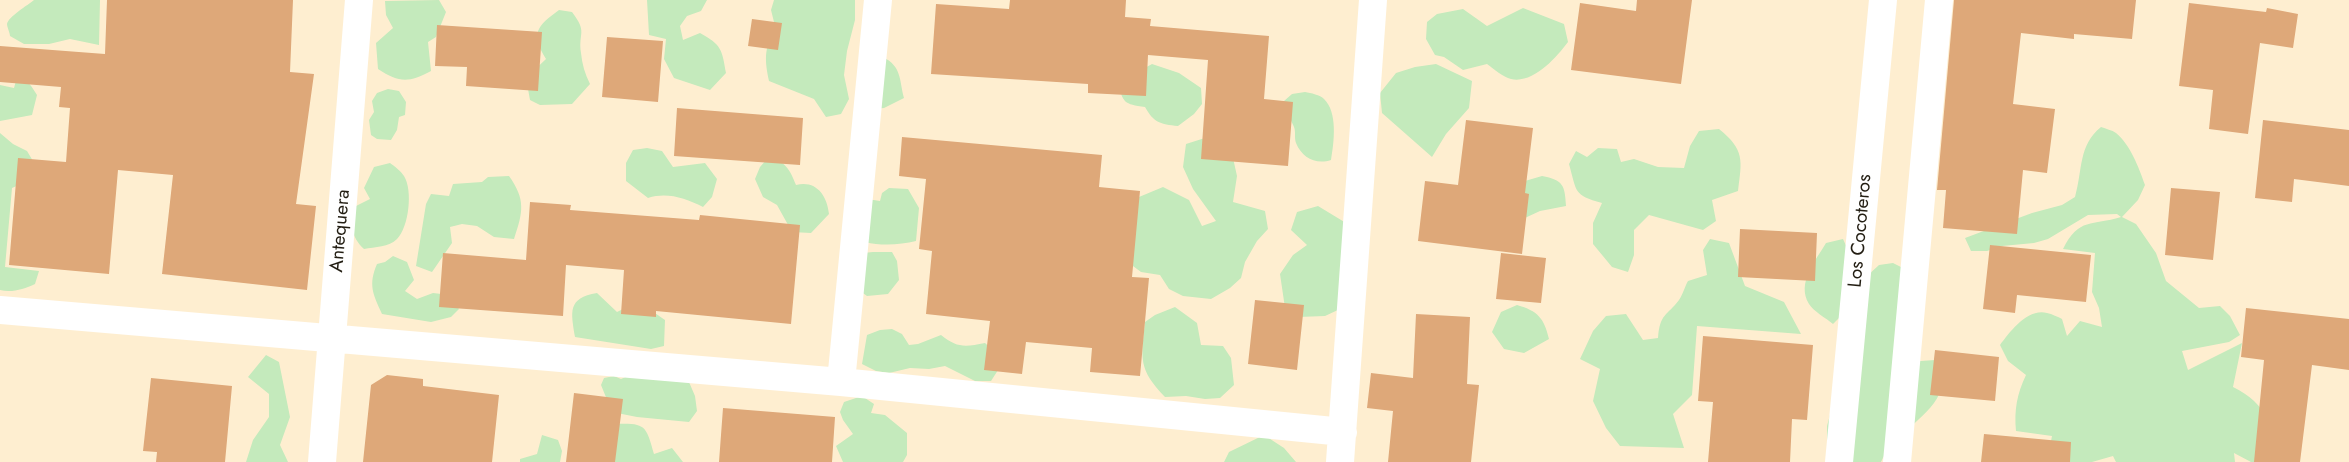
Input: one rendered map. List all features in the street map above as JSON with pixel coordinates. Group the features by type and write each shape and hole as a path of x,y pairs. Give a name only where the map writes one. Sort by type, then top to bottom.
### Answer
{"street":[{"name":"Antequera","path":"322,462 359,0"},
{"path":"841,382 878,0"},
{"path":"1340,462 1373,0"},
{"name":"Los Cocoteros","path":"1839,462 1883,0"},
{"path":"1897,462 1939,0"},
{"path":"0,310 841,382 1343,432"}],"green space":[{"path":"34,0 100,0 99,45 70,39 49,44 24,44 10,36 7,25 8,21"},
{"path":"439,0 446,12 436,37 428,42 431,71 416,78 404,80 392,77 378,69 376,43 393,28 386,15 385,1"},
{"path":"647,0 707,0 701,11 687,16 680,26 683,40 700,33 713,41 722,53 726,73 710,90 674,78 664,59 666,39 649,35"},
{"path":"774,0 855,0 855,20 847,51 844,75 849,99 841,114 826,117 814,99 769,81 766,55 769,42 776,30 771,10"},
{"path":"1523,8 1564,24 1568,42 1550,62 1528,78 1519,80 1508,78 1487,64 1463,70 1444,57 1435,55 1426,39 1427,22 1437,14 1463,9 1487,26"},
{"path":"559,10 572,12 580,24 582,61 590,84 572,104 540,105 530,100 526,78 546,59 538,43 538,31 545,21"},
{"path":"883,57 897,69 904,98 884,108 874,109"},
{"path":"1152,64 1179,73 1201,88 1202,104 1194,114 1178,126 1158,122 1145,107 1129,103 1121,95 1118,83"},
{"path":"1436,64 1472,81 1469,108 1446,134 1432,157 1382,113 1380,93 1396,73 1415,67"},
{"path":"17,77 26,81 37,95 32,115 0,121 0,85 14,88"},
{"path":"388,89 399,91 406,102 405,115 399,117 397,130 391,140 377,139 371,135 369,120 374,112 372,101 377,93"},
{"path":"1305,92 1322,98 1331,112 1334,128 1331,160 1320,162 1310,159 1302,153 1296,143 1295,129 1284,101 1292,94"},
{"path":"2101,127 2116,133 2126,143 2145,185 2138,200 2122,217 2136,224 2156,253 2166,281 2199,308 2220,306 2230,316 2240,335 2229,342 2182,351 2188,370 2242,343 2233,387 2254,401 2267,418 2283,462 2251,462 2234,453 2235,462 2116,462 2113,456 2092,462 2047,462 2052,436 2016,431 2015,416 2017,402 2026,375 2008,361 2000,345 2020,322 2040,312 2049,313 2062,319 2067,336 2080,321 2102,327 2099,308 2092,292 2095,253 2063,249 2069,239 2081,227 2121,217 2117,214 2088,215 2048,239 2034,243 2002,246 1987,251 1971,251 1965,238 2032,213 2062,205 2075,197 2085,150 2088,142"},
{"path":"1719,129 1733,143 1740,156 1741,163 1738,191 1712,200 1716,221 1703,230 1649,215 1634,230 1634,255 1628,272 1612,267 1593,244 1593,223 1602,203 1581,195 1575,187 1569,164 1576,151 1587,157 1598,148 1617,149 1621,162 1634,159 1658,167 1684,168 1690,146 1699,131"},
{"path":"0,133 13,144 27,151 36,166 28,181 12,188 5,267 39,271 35,284 13,291 0,290"},
{"path":"1208,137 1231,149 1237,176 1233,202 1265,211 1268,229 1257,241 1245,262 1241,278 1230,288 1211,299 1183,296 1169,289 1160,275 1141,272 1129,263 1139,197 1163,187 1189,200 1202,226 1216,221 1193,189 1183,167 1186,144"},
{"path":"647,148 662,151 673,167 705,163 717,179 712,197 703,207 676,197 655,196 648,198 626,181 626,163 633,150"},
{"path":"767,159 783,163 796,185 803,184 815,187 823,195 829,214 811,233 792,232 777,205 763,197 755,179 760,167"},
{"path":"390,163 401,172 407,182 409,199 407,217 401,233 394,242 364,249 354,235 352,219 354,207 370,199 364,188 374,167"},
{"path":"509,176 518,192 521,206 521,214 514,239 494,237 477,226 462,224 450,227 452,243 432,272 416,266 426,204 431,194 449,196 453,184 482,182 488,177"},
{"path":"1542,176 1554,179 1564,188 1566,206 1540,211 1514,223 1525,181"},
{"path":"889,188 908,189 919,208 916,241 890,244 865,242 867,199 880,201 882,193"},
{"path":"1318,206 1346,223 1340,309 1325,316 1298,317 1285,308 1280,274 1293,255 1307,245 1291,230 1297,212"},
{"path":"1710,239 1729,243 1745,286 1784,302 1801,334 1697,326 1692,395 1673,414 1684,448 1620,446 1606,428 1593,401 1600,369 1580,359 1593,331 1606,316 1626,314 1643,340 1658,338 1662,319 1679,300 1688,281 1707,275 1703,250"},
{"path":"1843,239 1853,261 1846,311 1833,324 1811,307 1805,288 1809,272 1826,243"},
{"path":"892,252 897,261 899,280 888,294 867,296 860,291 863,253"},
{"path":"393,256 407,262 414,280 405,291 417,299 433,293 450,295 459,309 451,317 431,322 382,314 374,295 372,284 374,271 377,264 385,262"},
{"path":"1893,263 1907,270 1907,362 1935,360 1940,380 1940,391 1930,408 1894,443 1886,452 1881,462 1827,462 1827,426 1867,276 1879,265"},
{"path":"597,293 617,312 631,307 642,307 665,320 664,346 651,349 575,337 573,308 580,298"},
{"path":"1517,305 1539,316 1545,326 1549,339 1524,353 1504,349 1492,332 1501,312"},
{"path":"1175,307 1197,323 1201,345 1223,346 1231,358 1234,385 1220,398 1165,397 1146,371 1142,355 1145,322 1155,315"},
{"path":"892,329 902,334 909,345 918,344 941,335 952,342 962,345 985,343 999,356 1000,367 991,381 975,381 945,366 929,369 910,368 889,373 876,371 862,364 867,335 880,330"},
{"path":"266,355 279,362 290,417 280,445 288,462 246,462 253,440 269,417 269,394 248,377"},
{"path":"632,374 689,382 695,396 697,411 689,422 637,417 612,412 601,385 604,378 614,376 621,379"},
{"path":"862,396 874,404 871,413 885,415 907,433 907,455 903,462 843,462 836,446 853,434 840,412 844,402"},
{"path":"616,424 633,424 643,428 649,437 654,454 672,448 683,462 591,462"},
{"path":"542,435 558,440 562,451 560,462 520,462 520,459 537,454"},
{"path":"1264,435 1284,448 1296,462 1224,462 1229,452"}],"building":[{"path":"107,0 293,0 290,72 314,74 296,204 316,206 307,290 162,274 173,175 118,170 109,274 9,265 18,158 66,162 70,108 59,107 61,87 0,82 0,46 105,54"},
{"path":"1010,0 1126,0 1125,17 1151,19 1150,26 1269,36 1264,99 1293,102 1288,166 1201,159 1208,60 1148,55 1146,96 1088,93 1088,84 931,74 936,4 1009,9"},
{"path":"1637,0 1692,0 1681,84 1571,70 1580,3 1636,11"},
{"path":"1954,0 2136,0 2132,39 2074,34 2074,39 2021,33 2013,104 2055,109 2047,173 2023,170 2017,234 1943,228 1946,190 1937,190"},
{"path":"2189,3 2266,12 2267,8 2298,14 2293,48 2260,43 2248,134 2209,129 2213,90 2179,86"},
{"path":"752,19 782,23 778,50 748,46"},
{"path":"437,25 542,32 538,91 466,86 467,67 435,66"},
{"path":"607,37 663,41 658,102 602,97"},
{"path":"677,108 803,118 800,165 674,156"},
{"path":"1466,120 1533,128 1525,193 1529,194 1522,254 1418,241 1425,181 1458,185"},
{"path":"2263,120 2349,130 2349,186 2294,179 2292,202 2255,198"},
{"path":"902,137 1102,155 1099,187 1140,191 1132,277 1149,278 1140,376 1090,372 1092,348 1026,342 1022,374 984,370 990,321 926,314 932,251 919,249 926,179 899,176"},
{"path":"2171,188 2220,192 2213,260 2165,255"},
{"path":"530,202 571,205 570,210 699,220 700,215 800,225 791,324 656,311 656,317 621,314 624,270 566,265 563,316 439,307 443,253 526,260"},
{"path":"1740,229 1817,233 1815,281 1738,277"},
{"path":"1990,245 2091,255 2086,302 2017,295 2015,313 1983,309"},
{"path":"1501,253 1546,258 1541,303 1496,299"},
{"path":"1255,300 1304,305 1297,370 1248,364"},
{"path":"2246,308 2349,319 2349,370 2312,365 2300,462 2254,462 2264,360 2241,357"},
{"path":"1416,314 1470,317 1467,384 1479,385 1471,462 1388,462 1393,411 1367,408 1371,373 1413,378"},
{"path":"1703,336 1813,345 1807,420 1792,419 1790,462 1708,462 1713,402 1698,401"},
{"path":"1935,350 1999,357 1995,401 1930,395"},
{"path":"387,375 423,379 423,386 499,395 492,462 363,462 371,385"},
{"path":"151,378 232,386 225,462 156,462 157,452 143,451"},
{"path":"574,393 623,399 615,462 566,462"},
{"path":"723,408 835,417 832,462 719,462"},
{"path":"1984,434 2071,442 2070,462 1981,462"}]}
